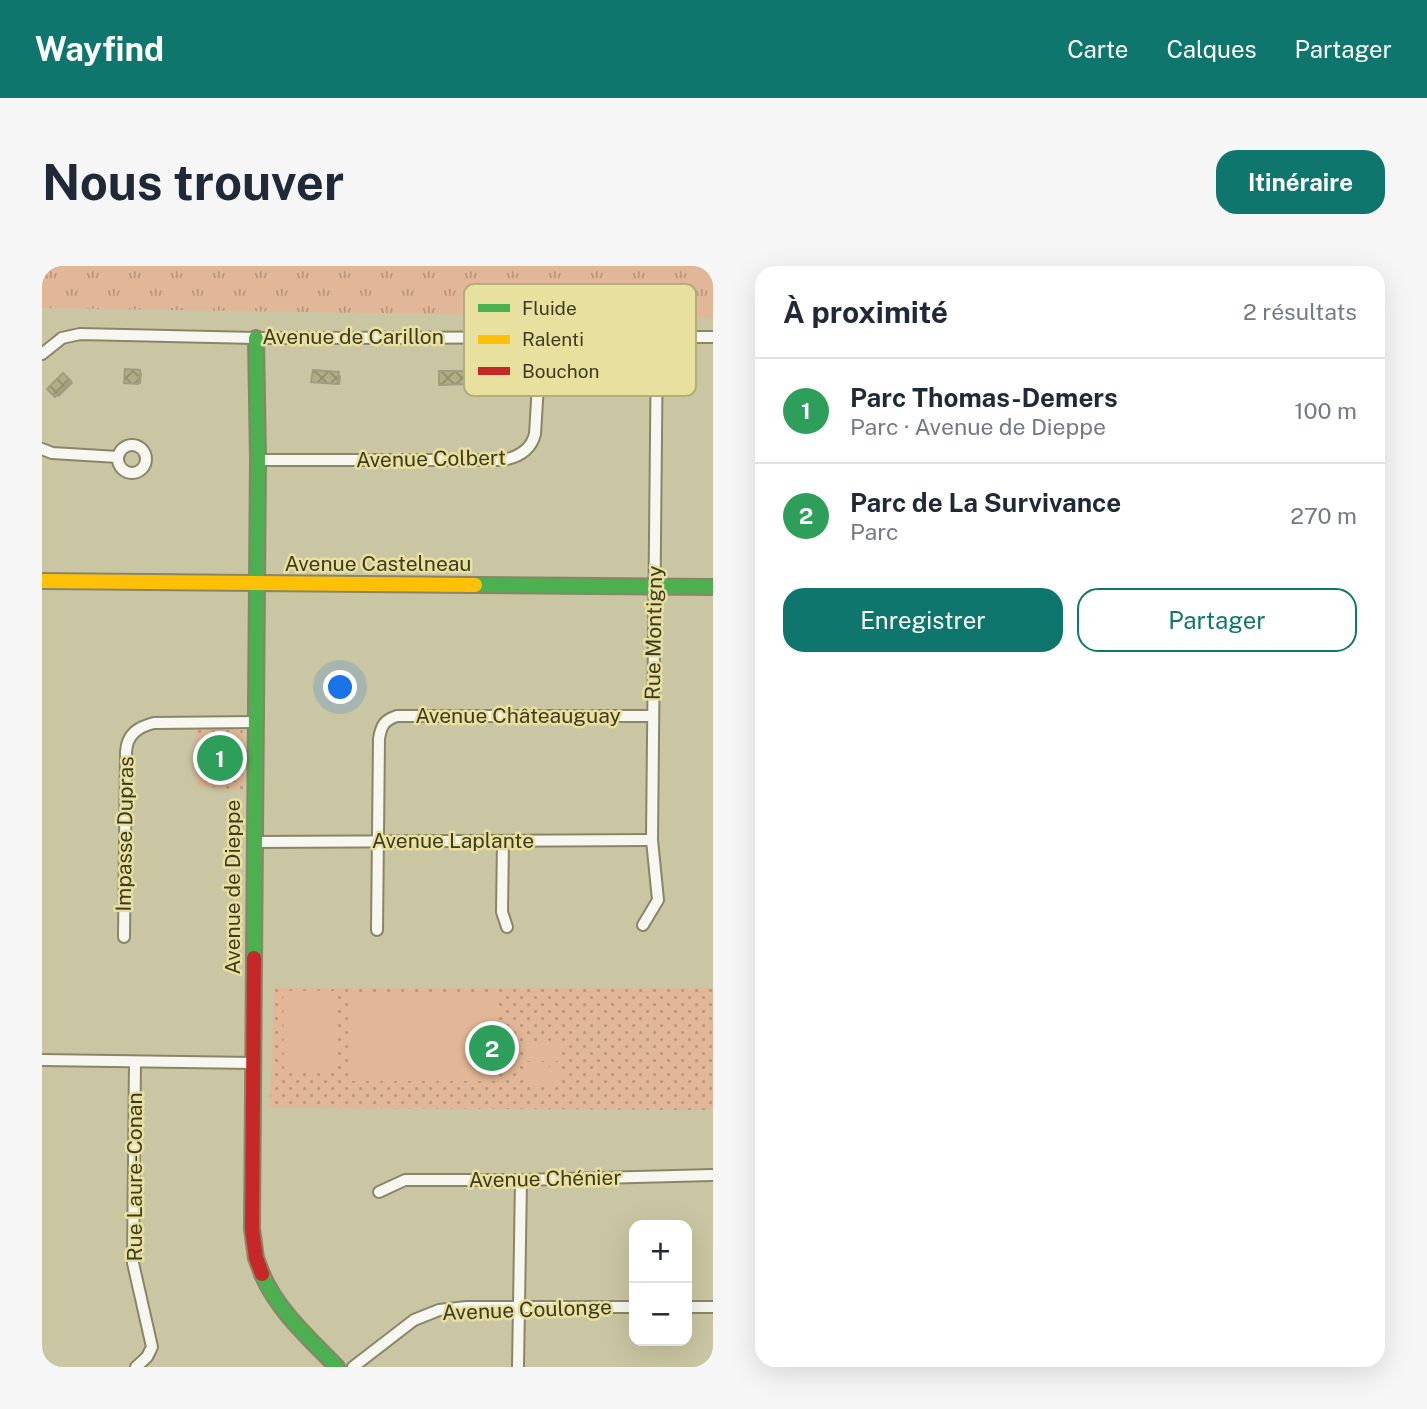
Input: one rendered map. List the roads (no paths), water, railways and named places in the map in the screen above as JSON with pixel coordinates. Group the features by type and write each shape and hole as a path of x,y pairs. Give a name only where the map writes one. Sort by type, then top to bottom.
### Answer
{"street":[{"name":"Avenue de Carillon","path":"42,354 62,338 80,334 256,338 464,336"},
{"name":"Avenue de Dieppe","path":"256,338 258,460 252,1229 257,1260 267,1286 284,1311 337,1367"},
{"name":"Avenue Colbert","path":"258,460 515,458 532,445 537,396"},
{"name":"Rue Montigny","path":"643,925 658,900 652,840 657,396"},
{"path":"42,449 52,453 118,457"},
{"name":"Avenue Castelneau","path":"42,581 713,587"},
{"name":"Avenue Châteauguay","path":"377,930 379,739 387,719 397,716 653,716"},
{"name":"Impasse Dupras","path":"124,937 126,744 133,732 141,726 154,723 256,722"},
{"name":"Avenue Laplante","path":"255,842 652,840"},
{"path":"503,841 502,912 507,927"},
{"path":"42,1060 253,1063"},
{"name":"Rue Laure-Conan","path":"135,1062 133,1263 152,1347 147,1357 136,1367"},
{"name":"Avenue Chénier","path":"379,1192 405,1180 713,1175"},
{"path":"518,1367 521,1180"},
{"name":"Avenue Coulonge","path":"353,1367 399,1331 427,1314 451,1308 629,1307"},
{"path":"692,1307 713,1307"}],"place":[{"name":"Parc Thomas-Demers","path":"220,758"},
{"name":"Parc de La Survivance","path":"492,1048"}]}
